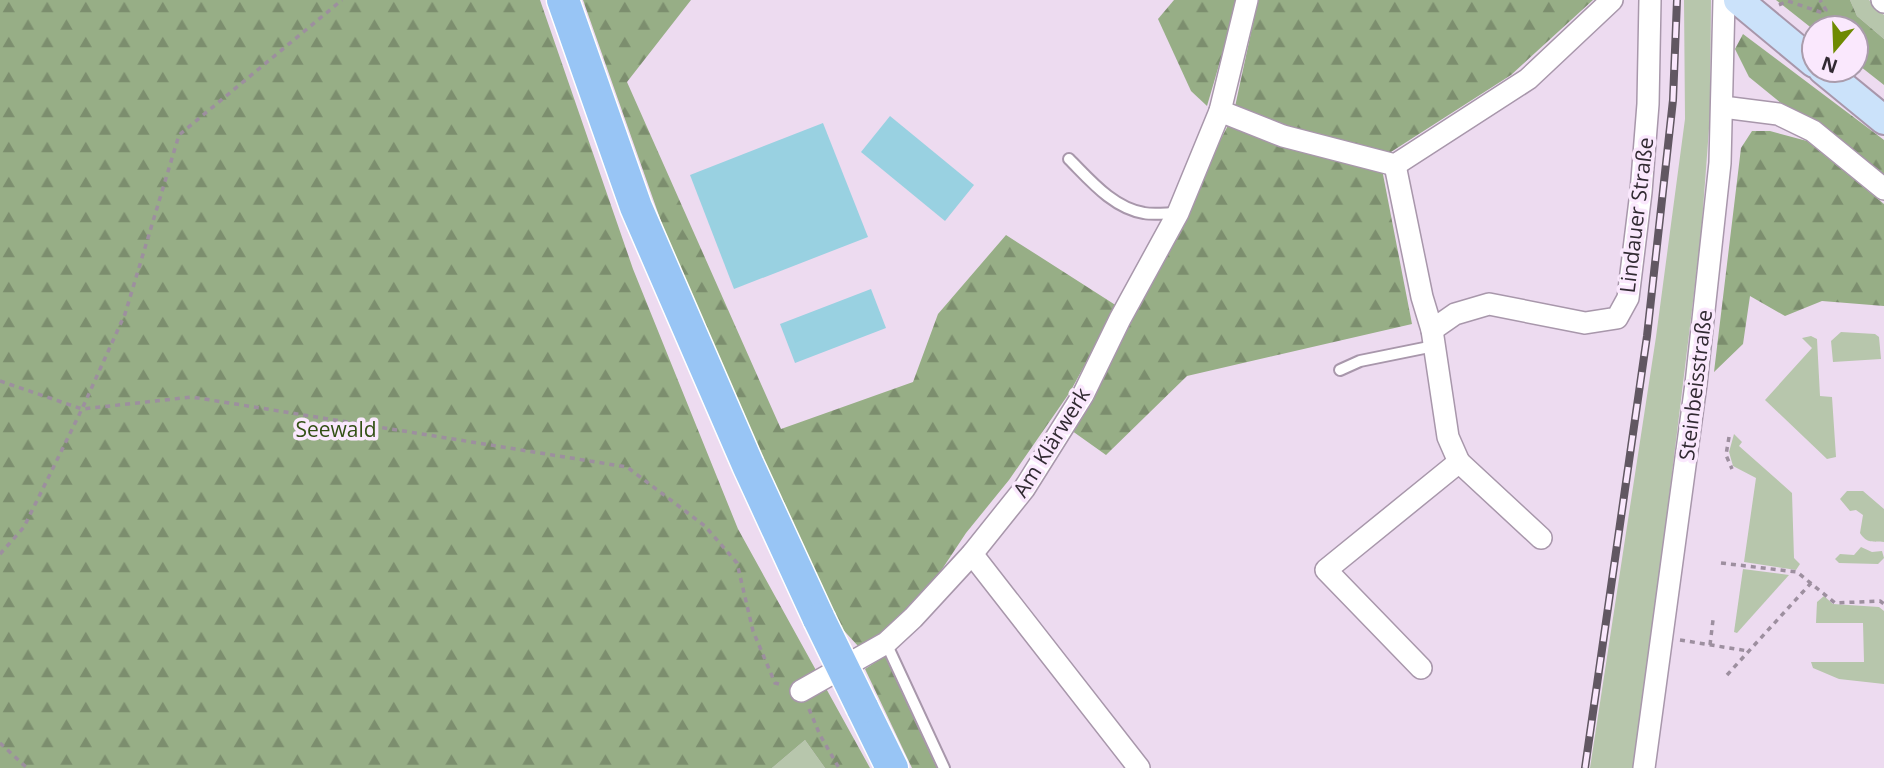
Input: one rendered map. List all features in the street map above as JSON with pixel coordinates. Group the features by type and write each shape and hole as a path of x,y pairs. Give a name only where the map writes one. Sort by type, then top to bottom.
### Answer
{"main road":[{"path":"563,0 636,207 748,465 892,768"},
{"path":"1738,0 1800,51"},
{"path":"1840,84 1884,120"}],"street":[{"name":"Am Klärwerk","path":"801,691 886,643 914,618 972,554 1024,489 1083,395 1120,318 1178,213 1220,111 1247,0"},
{"path":"1220,111 1283,136 1395,165 1528,79 1612,0"},
{"name":"Lindauer Straße","path":"1433,338 1455,314 1489,304 1586,323 1617,318 1628,298 1641,191 1648,104 1650,0"},
{"name":"Steinbeisstraße","path":"1644,768 1696,384 1720,163 1724,0"},
{"path":"1723,107 1778,114 1814,131 1884,188"},
{"path":"1395,165 1433,338 1448,437 1459,462 1541,538"},
{"path":"1421,668 1326,570 1459,462"},
{"path":"972,554 1139,768"}],"lane":[{"path":"1069,159 1105,194 1134,210 1145,213 1178,213"},
{"path":"1340,370 1433,338"},
{"path":"886,643 944,768"}],"path":[{"path":"0,554 24,527 125,314 179,135 342,0"},
{"path":"1777,6 1788,1 1823,13 1826,10 1820,0"},
{"path":"0,381 82,409 192,397 627,467 705,526 737,563 753,631 775,683 801,691 820,735 839,768"},
{"path":"1729,437 1726,455 1732,469"},
{"path":"1721,563 1797,572 1835,603 1880,601 1884,604"},
{"path":"1727,675 1811,583"},
{"path":"1710,645 1713,620"},
{"path":"1674,639 1749,651"},
{"path":"0,743 27,768"}],"green space":[{"name":"Seewald","path":"0,0 540,0 633,269 738,529 870,768 825,768 805,740 772,768 0,768"},
{"path":"583,0 691,0 627,82 781,429 913,382 938,314 1006,235 1117,306 1070,392 1009,480 966,533 917,607 881,641 858,646 836,622 700,332"},
{"path":"1174,0 1238,0 1207,106 1191,91 1158,19"},
{"path":"1258,0 1593,0 1511,75 1380,159 1412,324 1187,376 1106,455 1068,428 1233,116"},
{"path":"1684,0 1711,0 1710,115 1701,236 1636,768 1590,768 1656,337 1685,119"},
{"path":"1776,0 1850,0 1856,14 1800,14 1800,19"},
{"path":"1850,0 1869,0 1884,15 1884,39 1870,27 1870,14 1856,14"},
{"path":"1870,27 1884,39 1884,85 1870,74"},
{"path":"1743,34 1800,77 1800,84 1810,84 1884,140 1884,183 1819,129 1749,77 1735,49"},
{"path":"1752,131 1770,131 1807,141 1884,204 1884,306 1822,301 1785,316 1750,296 1743,344 1714,372 1741,148"},
{"path":"1841,332 1875,334 1879,337 1881,359 1833,362 1831,341"},
{"path":"1811,336 1817,339 1820,396 1832,397 1836,457 1827,459 1765,400 1812,348 1802,338"},
{"path":"1734,434 1742,442 1739,446 1792,493 1794,558 1800,564 1796,570 1744,562 1756,478 1733,466 1729,452"},
{"path":"1847,491 1863,491 1884,509 1884,542 1873,542 1860,533 1863,515 1856,510 1850,511 1840,499"},
{"path":"1861,547 1872,552 1882,551 1884,558 1878,564 1839,563 1835,559 1840,554 1854,555"},
{"path":"1743,569 1789,575 1737,633 1734,632"},
{"path":"1824,596 1833,604 1879,607 1884,611 1884,684 1839,679 1813,668 1811,662 1864,662 1863,623 1816,623 1817,602"},
{"path":"885,656 937,768 912,768 865,669"},
{"path":"805,740 825,768 772,768"}],"water":[{"path":"890,116 974,185 945,221 861,152"},
{"path":"823,123 868,237 734,289 690,175"},
{"path":"871,289 886,328 795,363 780,324"}],"railway":[{"path":"1585,768 1647,336 1673,100 1677,0"}]}
